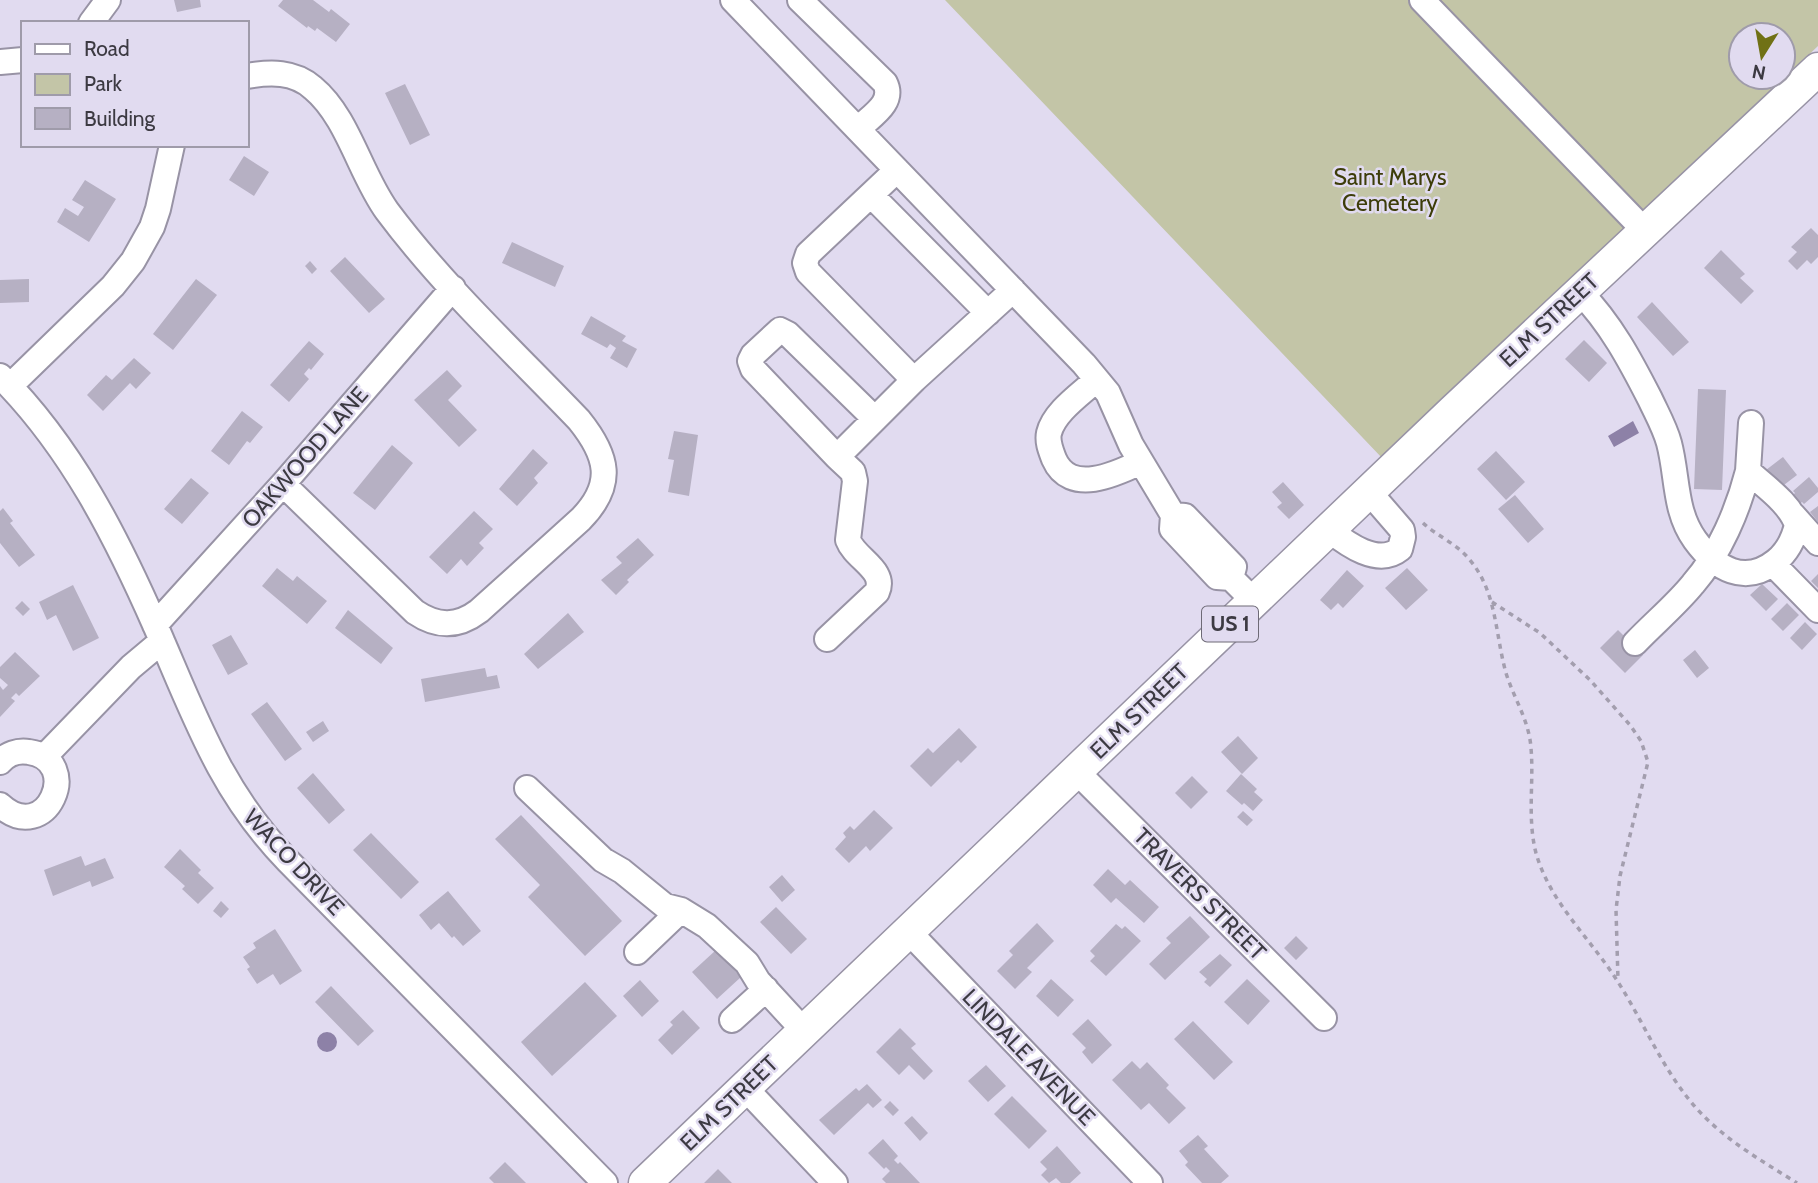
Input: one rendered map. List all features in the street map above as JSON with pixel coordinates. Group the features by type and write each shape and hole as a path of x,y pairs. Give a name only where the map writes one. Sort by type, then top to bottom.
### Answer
{"main road":[{"name":"ELM STREET","path":"645,1183 1329,530 1378,501 1453,411 1818,69"}],"street":[{"path":"733,0 1084,364 1108,393 1141,463 1173,515 1185,516 1234,567 1231,578 1254,601"},
{"path":"800,0 885,83 889,91 888,99 858,129"},
{"path":"1422,0 1645,231"},
{"path":"0,62 21,60"},
{"path":"248,76 274,74 295,77 319,93 334,115 377,197 453,288 589,432 601,455 604,473 604,485 594,506 479,611 462,621 446,624 429,620 415,612 283,484"},
{"path":"5,381 113,286 133,261 152,227 172,147"},
{"path":"897,170 808,254 805,263 808,272 914,380"},
{"path":"871,195 988,313"},
{"name":"OAKWOOD LANE","path":"44,757 131,667 283,484 453,288"},
{"path":"838,457 914,380 1013,290"},
{"path":"1580,292 1600,313 1620,343 1666,431 1677,498 1684,522 1711,559 1722,567 1740,573 1759,571 1773,564 1785,552 1795,532 1797,525 1793,515"},
{"path":"827,639 877,592 880,584 878,575 851,547 848,540 855,481 853,472 753,369 750,361 780,330 788,334 875,419"},
{"path":"1096,380 1064,410 1049,432 1050,449 1056,465 1066,474 1080,480 1098,480 1141,463"},
{"name":"WACO DRIVE","path":"5,381 83,480 120,547 215,763 234,795 269,842 605,1183"},
{"path":"1635,643 1692,586 1711,559 1733,517 1748,471 1751,423"},
{"path":"1748,471 1818,543"},
{"path":"1329,530 1348,545 1373,554 1388,556 1400,550 1403,537 1396,521 1378,501"},
{"path":"1773,564 1818,610"},
{"path":"0,762 13,753 24,751 44,757 52,765 57,786 49,805 31,816 20,817 0,805"},
{"name":"TRAVERS STREET","path":"1076,771 1324,1018"},
{"path":"527,788 603,860 622,871 665,906 681,910 707,926 747,963 766,989 804,1031"},
{"path":"637,952 681,910"},
{"name":"LINDALE AVENUE","path":"908,931 1150,1183"},
{"path":"732,1020 766,989"},
{"path":"745,1088 835,1183"}],"path":[{"path":"1378,501 1407,508 1439,537 1468,557 1492,602 1506,673 1525,715 1530,736 1533,774 1531,829 1536,854 1556,897 1618,981 1669,1071 1697,1108 1711,1123 1754,1156 1797,1183"},
{"path":"1492,602 1540,634 1590,680 1630,725 1641,741 1648,762 1620,876 1616,910 1618,981"}],"green space":[{"name":"Saint Marys Cemetery","path":"945,0 1818,0 1818,46 1797,66 1797,21 1727,21 1727,91 1771,91 1383,459"}],"shaded area":[{"path":"1633,421 1639,433 1614,447 1608,436"},
{"path":"327,1032 334,1035 337,1042 334,1049 327,1052 320,1049 317,1042 320,1035"}],"building":[{"path":"174,0 200,0 201,7 177,12"},
{"path":"283,0 313,0 329,12 331,9 350,24 336,42 317,28 315,31 308,26 307,28 278,6"},
{"path":"405,84 430,135 410,145 385,93"},
{"path":"244,156 269,172 254,196 229,180"},
{"path":"85,180 116,199 89,242 57,222 65,208 78,216 84,207 72,200"},
{"path":"1811,228 1818,235 1818,257 1811,264 1807,260 1797,270 1788,261 1797,252 1791,247"},
{"path":"512,242 564,266 555,287 502,263"},
{"path":"1721,250 1745,274 1740,278 1754,291 1741,304 1704,268"},
{"path":"345,257 385,299 369,313 330,271"},
{"path":"310,261 317,269 312,274 305,266"},
{"path":"29,279 29,302 0,303 0,280"},
{"path":"196,279 217,295 173,350 153,334"},
{"path":"1652,302 1689,342 1673,356 1637,317"},
{"path":"591,316 626,336 622,341 637,349 627,368 610,358 616,348 610,344 607,348 581,334"},
{"path":"1584,340 1607,363 1589,382 1565,359"},
{"path":"309,341 324,354 311,370 309,368 304,374 309,379 289,402 270,385"},
{"path":"134,358 151,373 136,389 130,383 103,411 87,395 106,375 112,380"},
{"path":"447,370 462,386 448,400 477,430 459,447 414,400"},
{"path":"1698,389 1726,390 1722,490 1694,489"},
{"path":"242,411 263,427 250,443 247,441 229,465 211,451"},
{"path":"674,431 698,435 689,496 668,492 674,460 668,459"},
{"path":"392,445 413,463 375,510 353,493"},
{"path":"533,449 548,463 534,478 538,483 517,506 499,489"},
{"path":"1496,451 1525,482 1506,500 1477,469"},
{"path":"1783,457 1797,475 1780,488 1766,470"},
{"path":"1809,477 1818,492 1804,504 1802,502 1798,505 1791,497 1795,493 1793,491"},
{"path":"191,478 209,493 182,524 164,509"},
{"path":"1283,482 1304,505 1289,519 1277,507 1282,503 1272,492"},
{"path":"1515,495 1544,529 1528,543 1498,509"},
{"path":"1818,506 1818,522 1810,512"},
{"path":"3,508 13,521 10,523 35,555 19,567 0,543 0,511"},
{"path":"474,511 493,529 479,543 484,548 467,566 461,559 447,574 429,557"},
{"path":"638,538 654,555 627,580 629,582 616,595 601,580 622,563 616,557"},
{"path":"277,568 293,581 297,576 327,601 307,624 262,586"},
{"path":"1407,568 1428,590 1406,610 1385,588"},
{"path":"1347,570 1364,586 1343,608 1338,603 1331,610 1320,600"},
{"path":"1818,574 1818,588 1811,581"},
{"path":"1762,584 1778,599 1766,611 1750,595"},
{"path":"73,585 99,638 73,651 56,615 47,620 39,602"},
{"path":"22,601 30,609 23,616 15,608"},
{"path":"1787,603 1799,615 1783,631 1771,619"},
{"path":"348,610 393,648 381,664 335,628"},
{"path":"568,613 584,632 538,669 524,654"},
{"path":"1805,622 1817,634 1802,650 1790,638"},
{"path":"1618,630 1643,655 1625,673 1600,648"},
{"path":"231,635 248,664 228,675 212,645"},
{"path":"1695,650 1709,668 1697,678 1683,660"},
{"path":"15,652 40,676 19,696 16,693 11,698 15,701 0,717 0,686 3,690 8,685 0,678 0,667"},
{"path":"485,668 487,677 497,675 500,688 425,702 421,679"},
{"path":"267,702 302,749 285,761 251,714"},
{"path":"323,721 329,731 313,742 306,732"},
{"path":"959,728 977,747 961,763 958,760 931,787 910,766 928,748 933,753"},
{"path":"1238,736 1258,758 1242,774 1221,752"},
{"path":"313,773 345,810 329,824 297,788"},
{"path":"1241,774 1257,789 1254,792 1263,800 1253,811 1226,791"},
{"path":"1192,776 1208,792 1191,809 1175,793"},
{"path":"874,810 893,828 870,851 866,846 849,863 835,849 846,837 843,833 850,826 854,830"},
{"path":"1243,811 1253,820 1247,826 1237,817"},
{"path":"521,815 622,921 585,956 528,897 540,885 495,839"},
{"path":"371,833 419,882 401,899 353,850"},
{"path":"180,849 201,870 198,873 214,888 198,904 182,889 185,886 164,867"},
{"path":"81,856 85,866 105,858 114,878 92,887 90,881 53,896 44,870"},
{"path":"1108,869 1125,885 1130,880 1159,907 1144,923 1116,898 1111,903 1093,885"},
{"path":"782,875 795,890 782,902 769,887"},
{"path":"448,891 481,931 463,946 439,923 431,930 419,915"},
{"path":"221,901 229,909 221,918 213,911"},
{"path":"776,907 807,939 791,954 760,922"},
{"path":"1190,916 1210,937 1165,980 1149,964 1171,943 1166,938"},
{"path":"1037,923 1054,941 1027,968 1032,972 1015,989 997,971 1013,955 1009,951"},
{"path":"1116,924 1122,929 1125,926 1141,941 1106,976 1090,961 1095,956 1090,951"},
{"path":"275,929 302,971 280,985 273,974 257,984 243,957 256,948 253,943"},
{"path":"1296,936 1308,948 1296,960 1284,948"},
{"path":"716,950 741,977 717,999 692,972"},
{"path":"1220,954 1232,965 1210,987 1204,982 1207,979 1199,972"},
{"path":"1051,979 1074,1000 1058,1017 1036,996"},
{"path":"1247,979 1270,1001 1248,1025 1224,1002"},
{"path":"640,980 659,1001 642,1017 623,996"},
{"path":"585,982 617,1016 552,1076 521,1042"},
{"path":"331,986 374,1031 358,1046 315,1002"},
{"path":"683,1010 700,1028 672,1055 658,1040 673,1025 670,1022"},
{"path":"1088,1019 1112,1045 1092,1064 1082,1052 1086,1048 1072,1034"},
{"path":"1193,1021 1233,1062 1214,1080 1174,1039"},
{"path":"900,1028 916,1044 911,1048 933,1071 924,1080 909,1065 899,1075 876,1052"},
{"path":"1132,1061 1140,1069 1147,1062 1169,1085 1166,1088 1186,1108 1169,1124 1149,1103 1141,1110 1112,1080"},
{"path":"986,1065 1006,1086 988,1102 968,1081"},
{"path":"867,1084 882,1100 873,1108 868,1103 834,1135 819,1120 856,1088 859,1091"},
{"path":"1012,1096 1047,1131 1029,1149 994,1114"},
{"path":"890,1101 899,1110 893,1116 884,1107"},
{"path":"912,1116 928,1133 920,1141 904,1123"},
{"path":"1198,1135 1208,1146 1204,1149 1229,1176 1221,1183 1202,1183 1185,1165 1188,1162 1179,1151"},
{"path":"883,1139 898,1156 894,1160 898,1164 900,1162 920,1183 886,1183 882,1179 890,1171 886,1167 884,1169 868,1153"},
{"path":"1057,1146 1081,1173 1070,1183 1061,1183 1056,1178 1049,1183 1041,1175 1047,1169 1040,1162"},
{"path":"505,1162 526,1183 494,1183 489,1178"},
{"path":"718,1169 732,1183 704,1183"}]}
